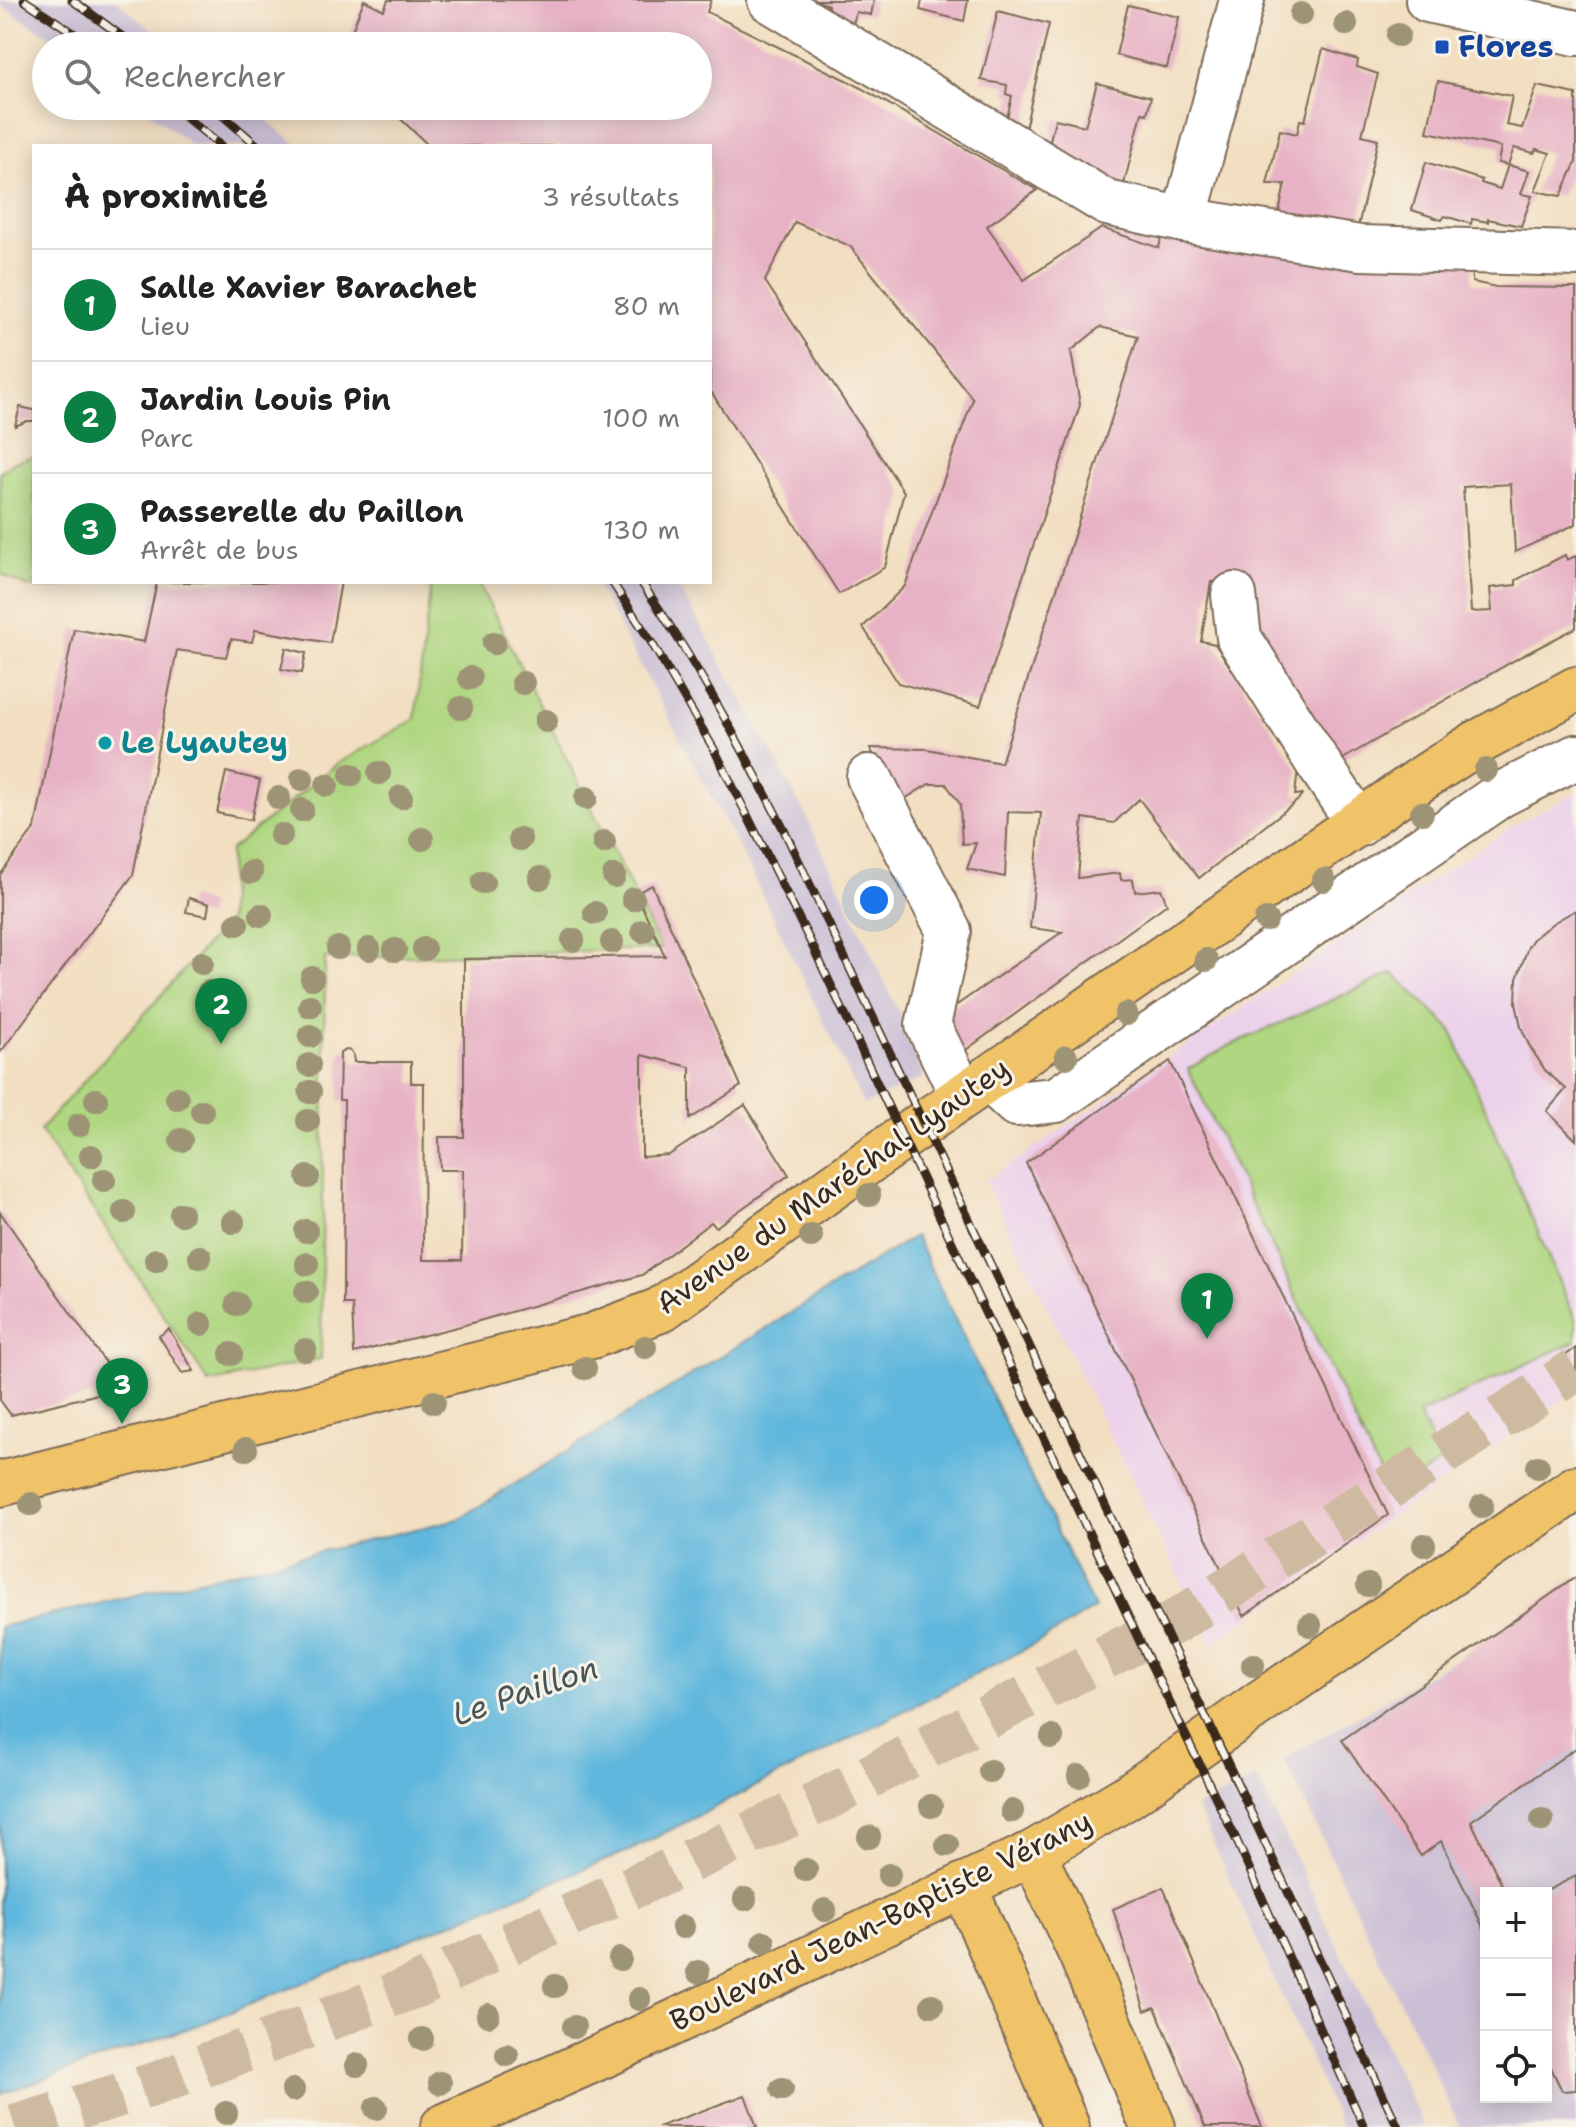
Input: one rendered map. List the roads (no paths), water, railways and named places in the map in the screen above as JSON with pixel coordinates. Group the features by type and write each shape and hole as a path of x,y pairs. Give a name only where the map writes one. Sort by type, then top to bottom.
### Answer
{"main road":[{"name":"Avenue du Maréchal Lyautey","path":"0,1484 592,1336 660,1310 976,1087 1477,743 1576,689"},
{"name":"Boulevard Jean-Baptiste Vérany","path":"443,2127 1033,1853 1127,1797 1576,1488"},
{"path":"1033,1853 1081,1954 1153,2127"},
{"path":"964,1885 1067,2127"}],"street":[{"path":"770,0 1107,203 1184,220 1360,248 1576,254"},
{"path":"1184,220 1242,0"},
{"path":"1428,0 1487,7 1576,33"},
{"path":"1234,595 1239,638 1359,824"},
{"path":"869,777 949,931 928,1025 976,1087 1016,1104 1056,1100 1500,795 1576,757"}],"water":[{"name":"Le Paillon","path":"915,1236 1094,1608 1041,1641 631,1850 206,2022 0,2094 0,1627 458,1519"}],"tunnel":[{"path":"15,2127 155,2084 416,1986 817,1803 1173,1623 1576,1370"}],"railway":[{"path":"24,0 72,32"},
{"path":"72,0 116,32"},
{"path":"189,120 219,144"},
{"path":"228,120 256,144"},
{"path":"613,584 715,751 813,947 1236,1839 1364,2127"},
{"path":"642,584 716,703 783,828 1398,2127"}],"place":[{"name":"Flores","path":"1442,47"},
{"name":"Le Lyautey","path":"105,743"},
{"name":"Jardin Louis Pin","path":"221,1044"},
{"name":"Salle Xavier Barachet","path":"1207,1339"},
{"name":"Passerelle du Paillon","path":"122,1424"}]}
